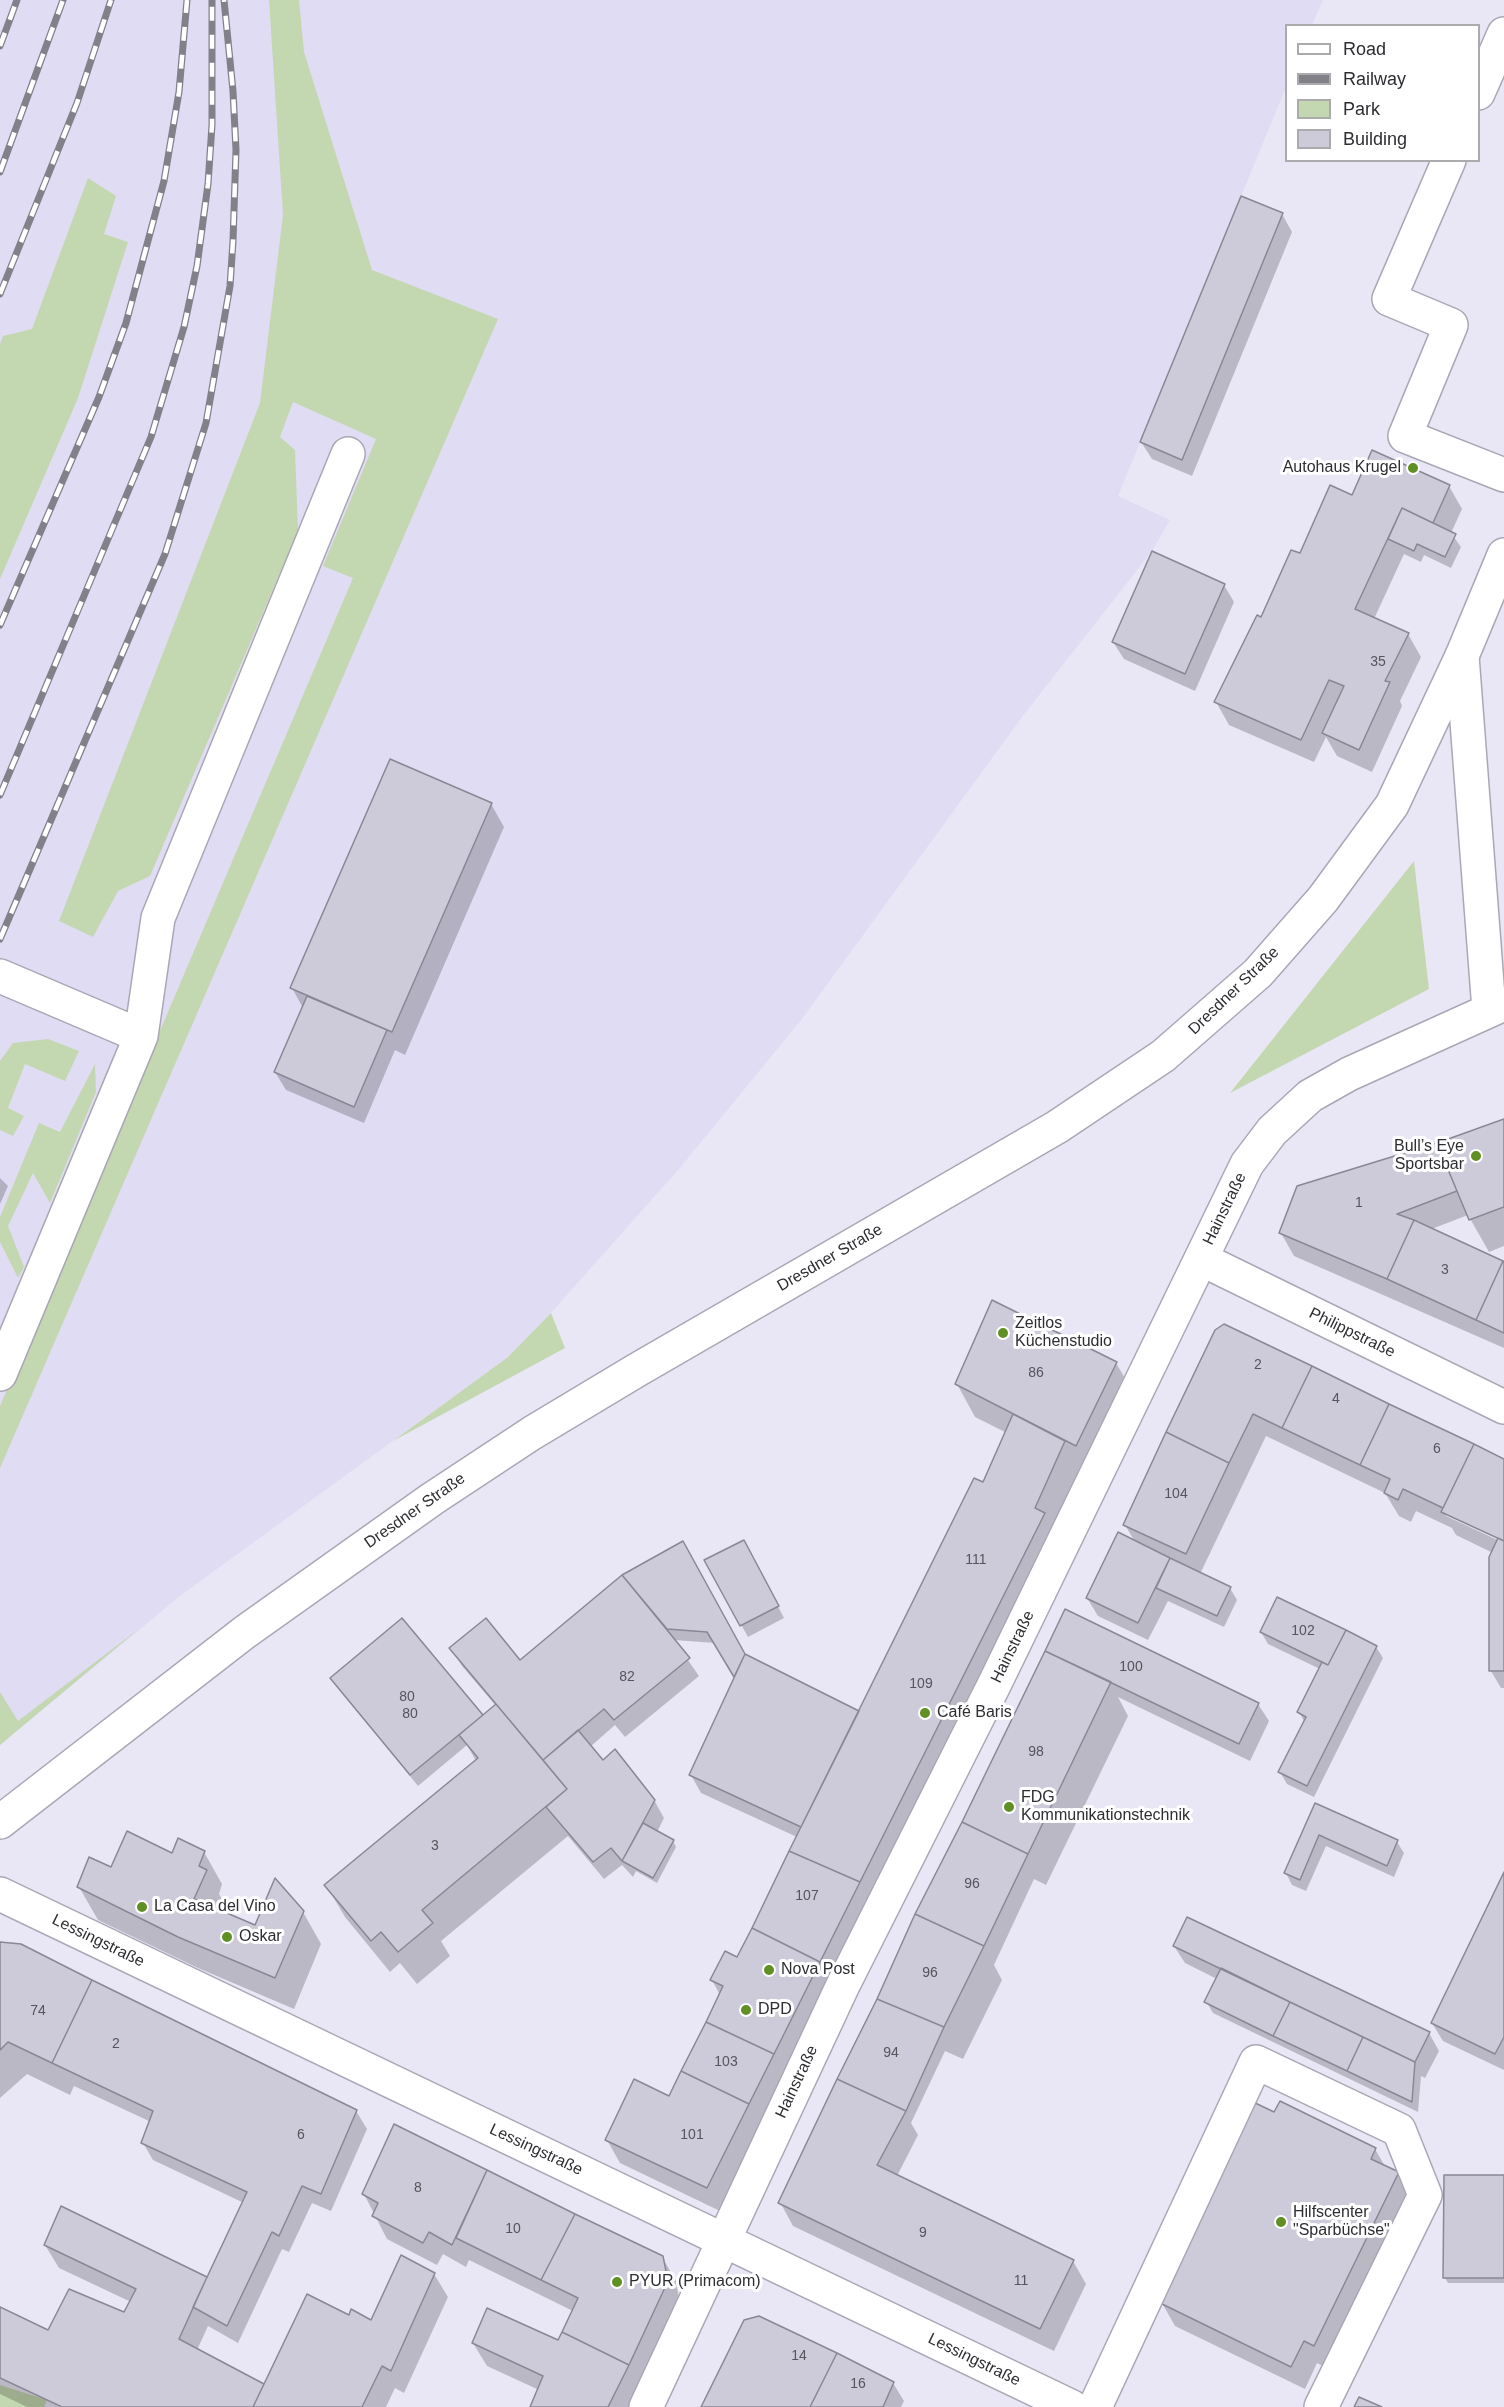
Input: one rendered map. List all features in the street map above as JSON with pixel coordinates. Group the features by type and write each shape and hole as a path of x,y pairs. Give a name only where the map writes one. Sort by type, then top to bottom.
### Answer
{"street":[{"path":"1480,91 1504,34"},
{"path":"1448,162 1389,299 1451,325 1405,436 1504,475"},
{"path":"0,1374 141,1036 158,918 348,454"},
{"name":"Dresdner Straße","path":"0,1822 245,1632 432,1499 532,1433 1057,1127 1163,1056 1258,973 1323,899 1392,805 1462,656 1504,555"},
{"path":"1462,656 1497,1007"},
{"path":"0,976 141,1036"},
{"name":"Hainstraße","path":"646,2407 722,2238 843,1985 995,1683 1247,1164 1289,1114 1310,1096 1349,1074 1497,1007"},
{"name":"Philippstraße","path":"1201,1259 1504,1407"},
{"name":"Lessingstraße","path":"0,1894 1072,2407"},
{"path":"1095,2407 1257,2062 1399,2130 1425,2195 1322,2407"}],"shaded area":[{"path":"0,0 1323,0 1312,24 1285,24 1285,89 1118,496 1170,520 1152,551 1022,717 802,1019 679,1169 551,1313 508,1357 180,1596 0,1745"}],"green space":[{"path":"269,0 299,0 304,52 372,270 498,319 0,1468 0,1406 353,578 323,566 376,439 293,402 280,437 295,450 298,531 150,876 118,891 93,937 59,921 260,403 283,215"},
{"path":"88,178 116,196 104,234 128,242 78,398 0,579 0,344 3,336 32,329"},
{"path":"1414,861 1429,989 1230,1093"},
{"path":"48,1039 79,1051 65,1081 25,1064 8,1108 24,1116 13,1136 0,1130 0,1061 13,1043"},
{"path":"95,1064 96,1092 50,1203 33,1173 8,1226 24,1267 18,1278 0,1242 0,1217 39,1123 60,1132"},
{"path":"551,1313 565,1348 393,1441 508,1357"},
{"path":"140,1628 0,1745 0,1692 18,1721"},
{"path":"0,2385 47,2400 44,2407 0,2407"}],"building":[{"path":"1241,196 1283,213 1182,460 1140,442"},
{"path":"1372,450 1450,485 1433,523 1402,508 1355,609 1409,633 1385,681 1390,682 1359,750 1322,733 1344,686 1329,680 1301,740 1214,702 1257,615 1261,617 1291,550 1300,553 1330,485 1352,495"},
{"path":"1402,508 1456,534 1445,557 1417,544 1414,551 1388,539"},
{"path":"1152,551 1225,584 1185,674 1112,642"},
{"path":"390,759 492,803 392,1032 290,988"},
{"path":"307,996 387,1030 354,1107 274,1072"},
{"path":"1504,1119 1504,1207 1469,1220 1437,1143"},
{"path":"1437,1143 1457,1191 1397,1214 1414,1220 1387,1279 1279,1233 1297,1186"},
{"path":"1414,1220 1503,1261 1476,1320 1387,1279"},
{"path":"1504,1261 1504,1333 1476,1320"},
{"path":"992,1300 1117,1362 1076,1446 955,1384"},
{"path":"1224,1324 1312,1366 1282,1428 1253,1414 1229,1463 1166,1432 1215,1330"},
{"path":"1312,1366 1389,1404 1360,1465 1282,1428"},
{"path":"1389,1404 1474,1444 1443,1508 1403,1489 1398,1500 1384,1493 1390,1479 1360,1465"},
{"path":"1013,1414 1065,1441 1035,1508 1045,1513 860,1882 789,1851 974,1478 983,1482"},
{"path":"1166,1432 1229,1463 1186,1554 1123,1525"},
{"path":"1474,1444 1504,1459 1504,1541 1441,1512"},
{"path":"1118,1532 1170,1558 1138,1623 1086,1598"},
{"path":"1498,1538 1504,1541 1504,1671 1489,1671 1489,1557"},
{"path":"744,1540 779,1606 740,1626 704,1560"},
{"path":"683,1541 745,1654 734,1677 707,1632 667,1629 622,1575"},
{"path":"1170,1558 1231,1587 1217,1616 1156,1588"},
{"path":"622,1575 690,1658 614,1720 604,1709 543,1760 449,1648 486,1618 520,1660"},
{"path":"1277,1597 1346,1630 1328,1665 1260,1632"},
{"path":"1065,1609 1259,1703 1239,1744 1045,1651"},
{"path":"402,1618 483,1715 410,1775 330,1678"},
{"path":"1346,1630 1377,1646 1307,1786 1278,1772 1306,1717 1297,1712 1322,1662 1328,1665"},
{"path":"1045,1651 1111,1682 1028,1854 962,1822"},
{"path":"745,1654 859,1711 801,1827 689,1775"},
{"path":"496,1704 567,1789 422,1910 433,1923 398,1952 381,1932 371,1941 324,1885 478,1758 459,1735"},
{"path":"578,1730 603,1760 615,1749 655,1800 622,1861 611,1848 593,1862 546,1807 567,1789 543,1760"},
{"path":"1315,1803 1398,1840 1387,1866 1319,1835 1300,1880 1284,1873"},
{"path":"962,1822 1028,1854 984,1946 915,1914"},
{"path":"643,1823 674,1840 653,1878 622,1861"},
{"path":"127,1831 172,1853 178,1838 205,1851 199,1866 207,1870 194,1899 255,1925 275,1878 304,1911 275,1978 178,1937 77,1887 89,1857 111,1867"},
{"path":"789,1851 860,1882 820,1962 752,1928"},
{"path":"1504,1872 1504,2037 1495,2054 1431,2023"},
{"path":"915,1914 984,1946 944,2027 877,1999"},
{"path":"1187,1917 1430,2032 1415,2062 1173,1946"},
{"path":"752,1928 820,1962 774,2054 706,2022 723,1986 710,1980 725,1951 737,1957"},
{"path":"0,1942 21,1944 92,1980 52,2063 8,2042 0,2050"},
{"path":"1221,1968 1290,2002 1273,2036 1204,2002"},
{"path":"92,1980 357,2110 321,2194 302,2186 279,2236 272,2232 227,2326 193,2307 247,2192 141,2143 153,2111 52,2063"},
{"path":"877,1999 944,2027 906,2111 837,2079"},
{"path":"1290,2002 1363,2037 1347,2071 1273,2036"},
{"path":"706,2022 774,2054 749,2104 681,2071"},
{"path":"1363,2037 1415,2062 1412,2102 1347,2071"},
{"path":"681,2071 749,2104 707,2188 605,2140 634,2079 669,2096"},
{"path":"837,2079 906,2111 877,2165 1074,2260 1040,2329 778,2203"},
{"name":"Hilfscenter \"Sparbüchse\"","path":"1247,2099 1274,2112 1280,2101 1376,2148 1371,2159 1399,2172 1314,2346 1304,2341 1291,2367 1160,2303"},
{"path":"394,2124 487,2170 452,2245 429,2232 423,2243 372,2216 378,2203 362,2194"},
{"path":"487,2170 575,2214 541,2280 456,2238"},
{"path":"1444,2175 1504,2175 1504,2278 1443,2278"},
{"path":"61,2206 207,2277 179,2339 264,2384 253,2407 62,2407 0,2378 0,2307 48,2330 69,2289 124,2312 136,2289 44,2245"},
{"path":"575,2214 663,2256 668,2281 629,2365 562,2332 578,2298 541,2280"},
{"path":"401,2255 435,2273 391,2371 382,2366 362,2407 253,2407 307,2294 349,2315 351,2309 371,2320"},
{"path":"487,2308 558,2340 562,2332 629,2365 608,2407 530,2407 543,2376 472,2343"},
{"path":"759,2316 837,2353 810,2407 701,2407 744,2320"},
{"path":"837,2353 894,2382 883,2407 810,2407"},
{"path":"1359,2397 1382,2407 1354,2407"}],"railway":[{"path":"0,46 17,0"},
{"path":"0,172 63,0"},
{"path":"0,294 77,103 111,0"},
{"path":"0,625 99,397 126,323 164,181 179,92 187,0"},
{"path":"0,795 151,437 184,327 197,266 208,184 212,125 212,0"},
{"path":"0,939 165,554 206,423 230,286 233,241 236,150 224,0"}],"place":[{"name":"Autohaus Krugel","path":"1413,468"},
{"name":"Bull’s Eye Sportsbar","path":"1476,1156"},
{"name":"Zeitlos Küchenstudio","path":"1003,1333"},
{"name":"Café Baris","path":"925,1713"},
{"name":"FDG Kommunikationstechnik","path":"1009,1807"},
{"name":"La Casa del Vino","path":"142,1907"},
{"name":"Oskar","path":"227,1937"},
{"name":"Nova Post","path":"769,1970"},
{"name":"DPD","path":"746,2010"},
{"name":"Hilfscenter \"Sparbüchse\"","path":"1281,2222"},
{"name":"PYUR (Primacom)","path":"617,2282"}]}
